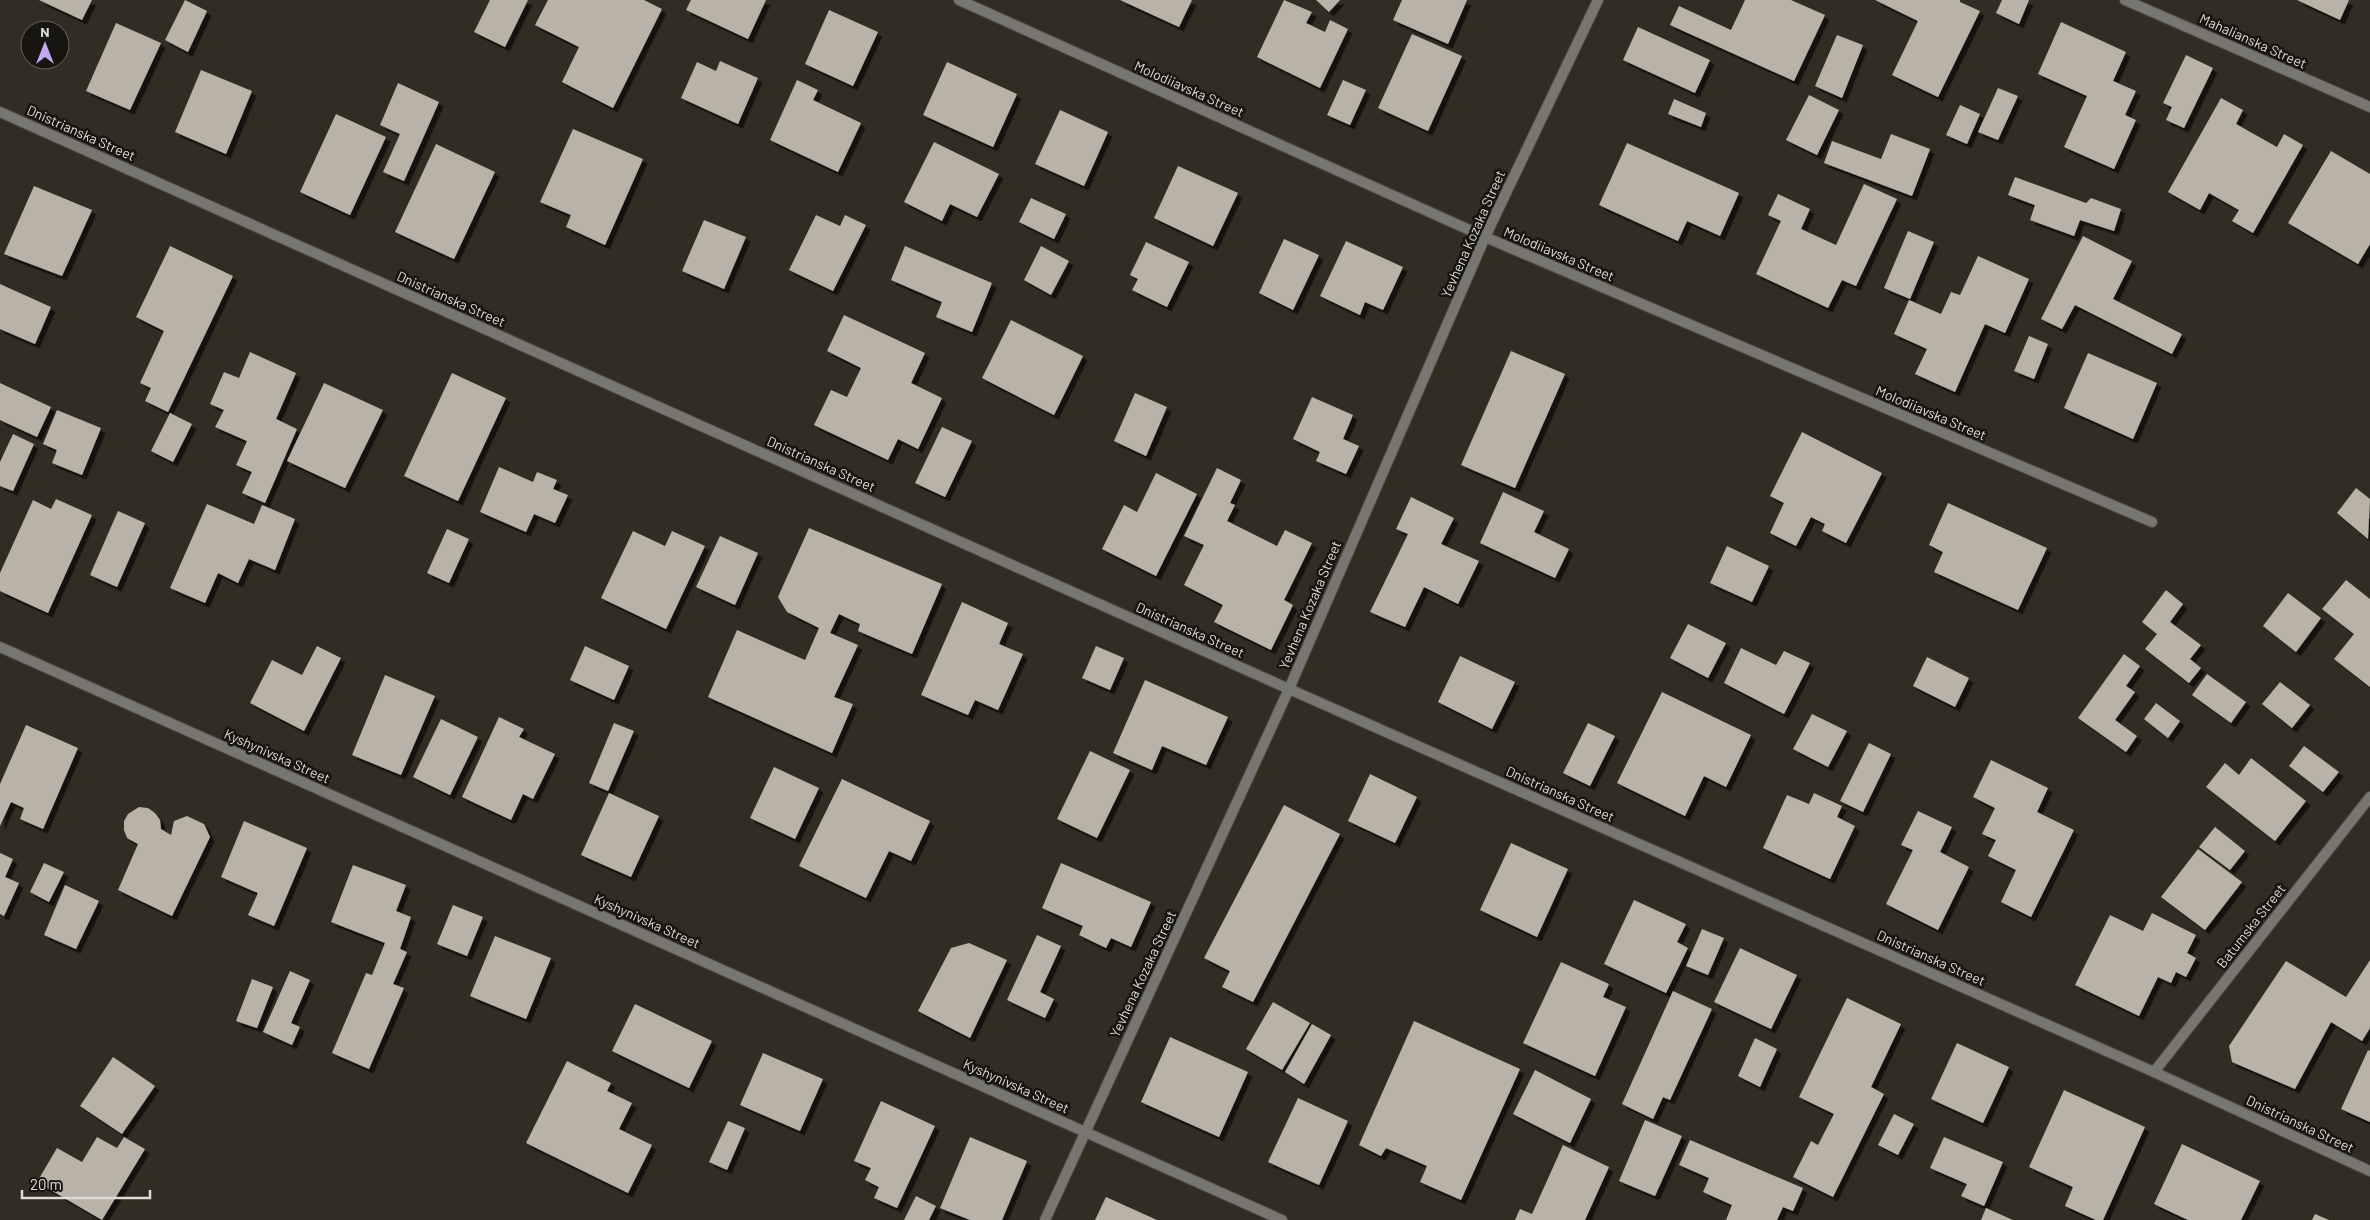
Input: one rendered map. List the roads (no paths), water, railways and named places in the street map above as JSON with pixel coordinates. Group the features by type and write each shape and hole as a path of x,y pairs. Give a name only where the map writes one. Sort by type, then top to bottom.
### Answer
{"street":[{"name":"Molodiiavska Street","path":"959,0 1485,237 2152,522"},
{"name":"Yevhena Kozaka Street","path":"1044,1220 1289,689 1485,237 1598,0"},
{"name":"Mahalianska Street","path":"2126,0 2370,107"},
{"name":"Dnistrianska Street","path":"0,112 1289,689 2154,1072 2370,1171"},
{"name":"Kyshynivska Street","path":"0,647 1282,1220"},
{"name":"Batumska Street","path":"2154,1072 2370,797"}]}
